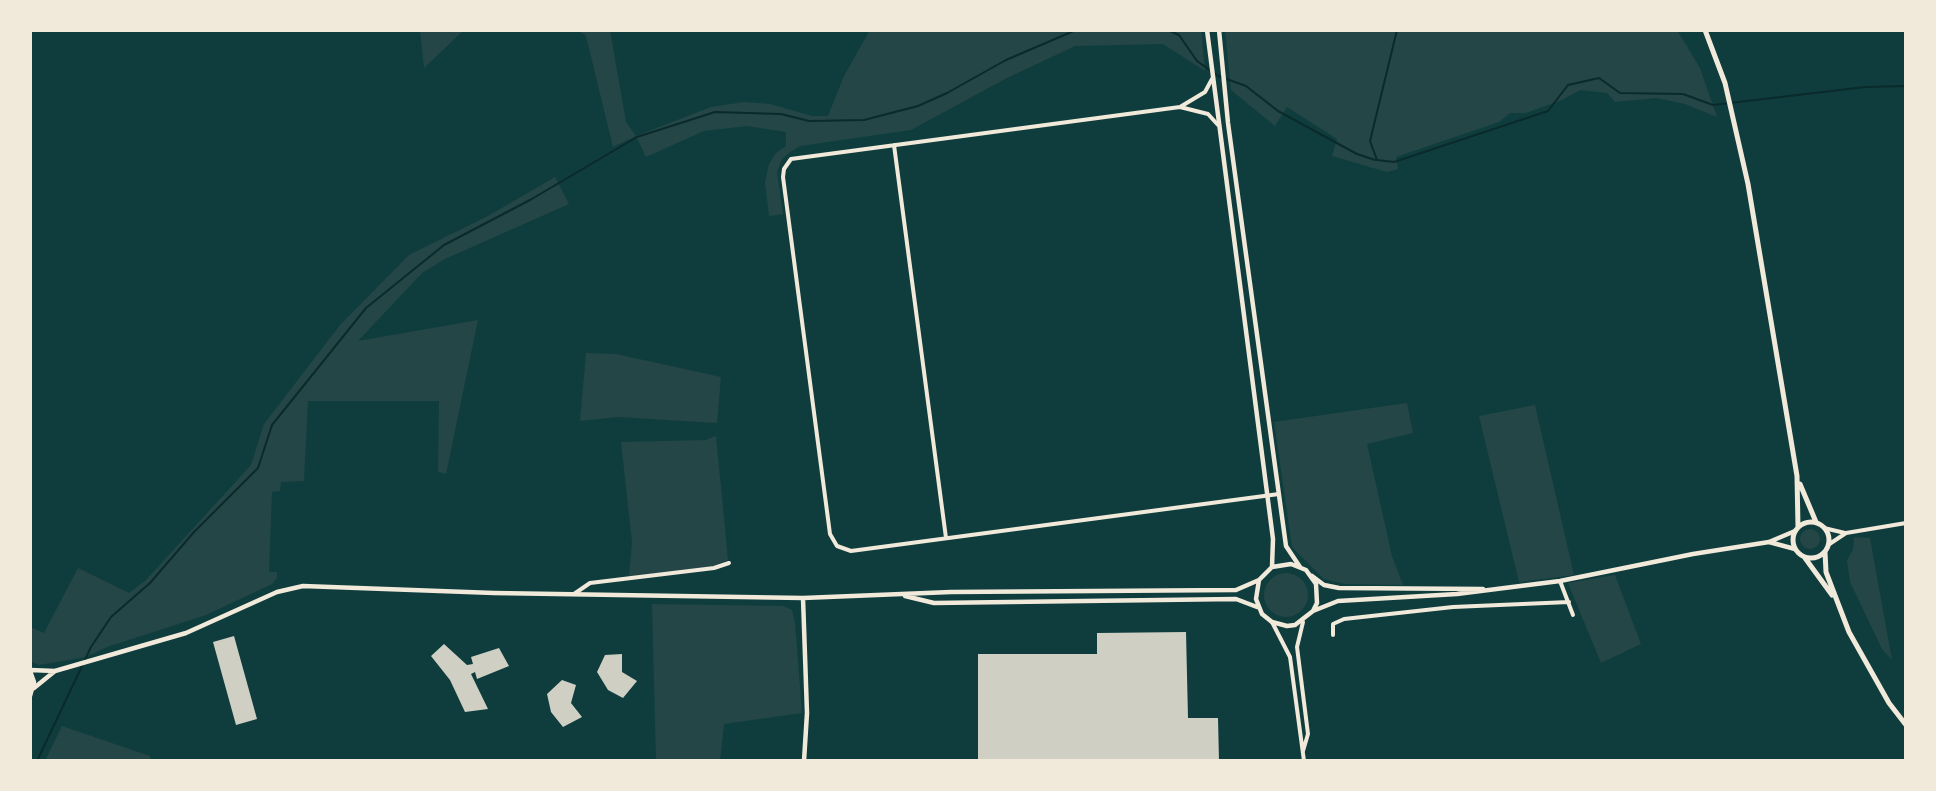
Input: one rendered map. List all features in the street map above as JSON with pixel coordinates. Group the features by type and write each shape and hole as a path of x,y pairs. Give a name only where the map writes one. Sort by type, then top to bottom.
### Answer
{"main road":[{"path":"1705,30 1725,83 1736,123 1797,477 1796,529 1792,540 1795,549 1805,558 1837,604"},
{"path":"1797,477 1816,522 1829,536 1825,552 1826,572 1837,604 1861,657 1889,703 1906,725"},
{"path":"1796,529 1806,522 1816,522"},
{"path":"1805,558 1816,558 1825,552"}],"street":[{"path":"1207,30 1273,539 1272,567"},
{"path":"1219,30 1224,86 1286,546 1300,567 1324,585 1340,588 1492,589"},
{"path":"1180,107 1205,92 1212,79"},
{"path":"1219,125 1208,114 1180,107 791,159 784,169 830,534 837,546 851,551 1279,494"},
{"path":"894,145 946,538"},
{"path":"1824,528 1846,533 1906,523"},
{"path":"1303,751 1308,734 1297,647 1303,622 1313,611 1338,601 1446,595 1560,580 1769,542 1796,529"},
{"path":"1828,545 1846,533"},
{"path":"1769,542 1795,549"},
{"path":"574,594 590,583 714,568 729,563"},
{"path":"34,688 30,671 55,671 186,633 277,592 303,586 803,598 900,594 1236,590 1259,580 1272,567 1281,564 1300,567"},
{"path":"1311,575 1318,593 1313,611"},
{"path":"1259,580 1256,599 1259,609"},
{"path":"1560,580 1573,615"},
{"path":"900,594 934,603 1236,599 1246,601 1259,609 1272,622 1290,657 1304,761"},
{"path":"803,598 807,712 804,761"},
{"path":"1333,634 1333,624 1344,620 1454,607 1569,602"},
{"path":"1272,622 1287,626 1303,622"},
{"path":"30,696 34,688 55,671"}],"shaded area":[{"path":"420,30 464,30 424,68"},
{"path":"578,30 610,30 626,122 636,136 613,147 586,36"},
{"path":"870,30 1201,30 1205,71 1163,44 1075,46 1005,79 911,130 800,146 782,159 777,172 783,214 769,216 765,182 769,164 776,153 786,146 786,132 747,126 704,131 646,157 636,136 711,107 744,102 770,104 812,116 828,116 844,76"},
{"path":"1225,30 1677,30 1700,68 1717,117 1685,104 1656,98 1615,102 1607,93 1580,90 1562,100 1526,113 1510,113 1499,122 1396,157 1398,169 1387,172 1332,156 1337,139 1287,107 1275,126 1231,90"},
{"path":"555,177 569,204 445,259 422,273 358,341 478,320 446,474 438,472 439,401 308,401 304,481 281,482 280,491 272,492 269,572 277,572 277,578 272,584 206,615 107,647 86,657 39,665 30,661 30,627 44,633 78,568 129,593 146,580 251,465 264,424 340,325 409,255 488,216"},
{"path":"586,353 616,354 721,377 717,423 618,417 580,421"},
{"path":"1407,403 1413,433 1367,444 1392,556 1403,585 1344,584 1324,579 1292,547 1274,422"},
{"path":"1535,405 1574,575 1519,582 1479,416"},
{"path":"716,436 728,560 713,566 629,577 632,542 621,442 706,440"},
{"path":"1810,529 1817,532 1820,539 1817,546 1810,549 1803,546 1800,539 1803,532"},
{"path":"1854,537 1870,538 1892,660 1882,649 1850,582 1847,560 1853,550"},
{"path":"1286,573 1301,580 1308,595 1301,610 1286,617 1271,610 1264,595 1271,580"},
{"path":"1615,575 1641,644 1601,663 1568,583"},
{"path":"652,604 783,606 792,610 795,622 802,713 724,724 720,761 656,761"},
{"path":"62,726 150,756 150,761 45,761"}],"building":[{"path":"1186,632 1188,718 1218,718 1219,761 978,761 978,654 1097,654 1097,633"},
{"path":"234,636 257,719 236,725 213,642"},
{"path":"444,644 467,665 473,664 471,657 499,648 509,666 477,679 475,672 471,674 488,709 465,712 450,680 431,656"},
{"path":"622,654 622,672 637,681 623,698 608,690 597,672 605,655"},
{"path":"562,680 576,685 571,703 582,717 563,727 551,712 547,694"}],"waterway":[{"path":"37,761 91,647 111,617 150,583 194,532 258,468 272,425 366,308 444,245 530,200 637,137 715,112 781,114 809,121 864,120 918,106 947,93 1006,60 1076,30"},
{"path":"1168,30 1179,35 1197,61 1218,76 1246,86 1278,111 1357,154 1375,160"},
{"path":"1397,30 1370,141 1377,160 1394,162 1548,111 1568,85 1599,78 1620,93 1683,94 1713,105 1865,87 1906,86"}]}
